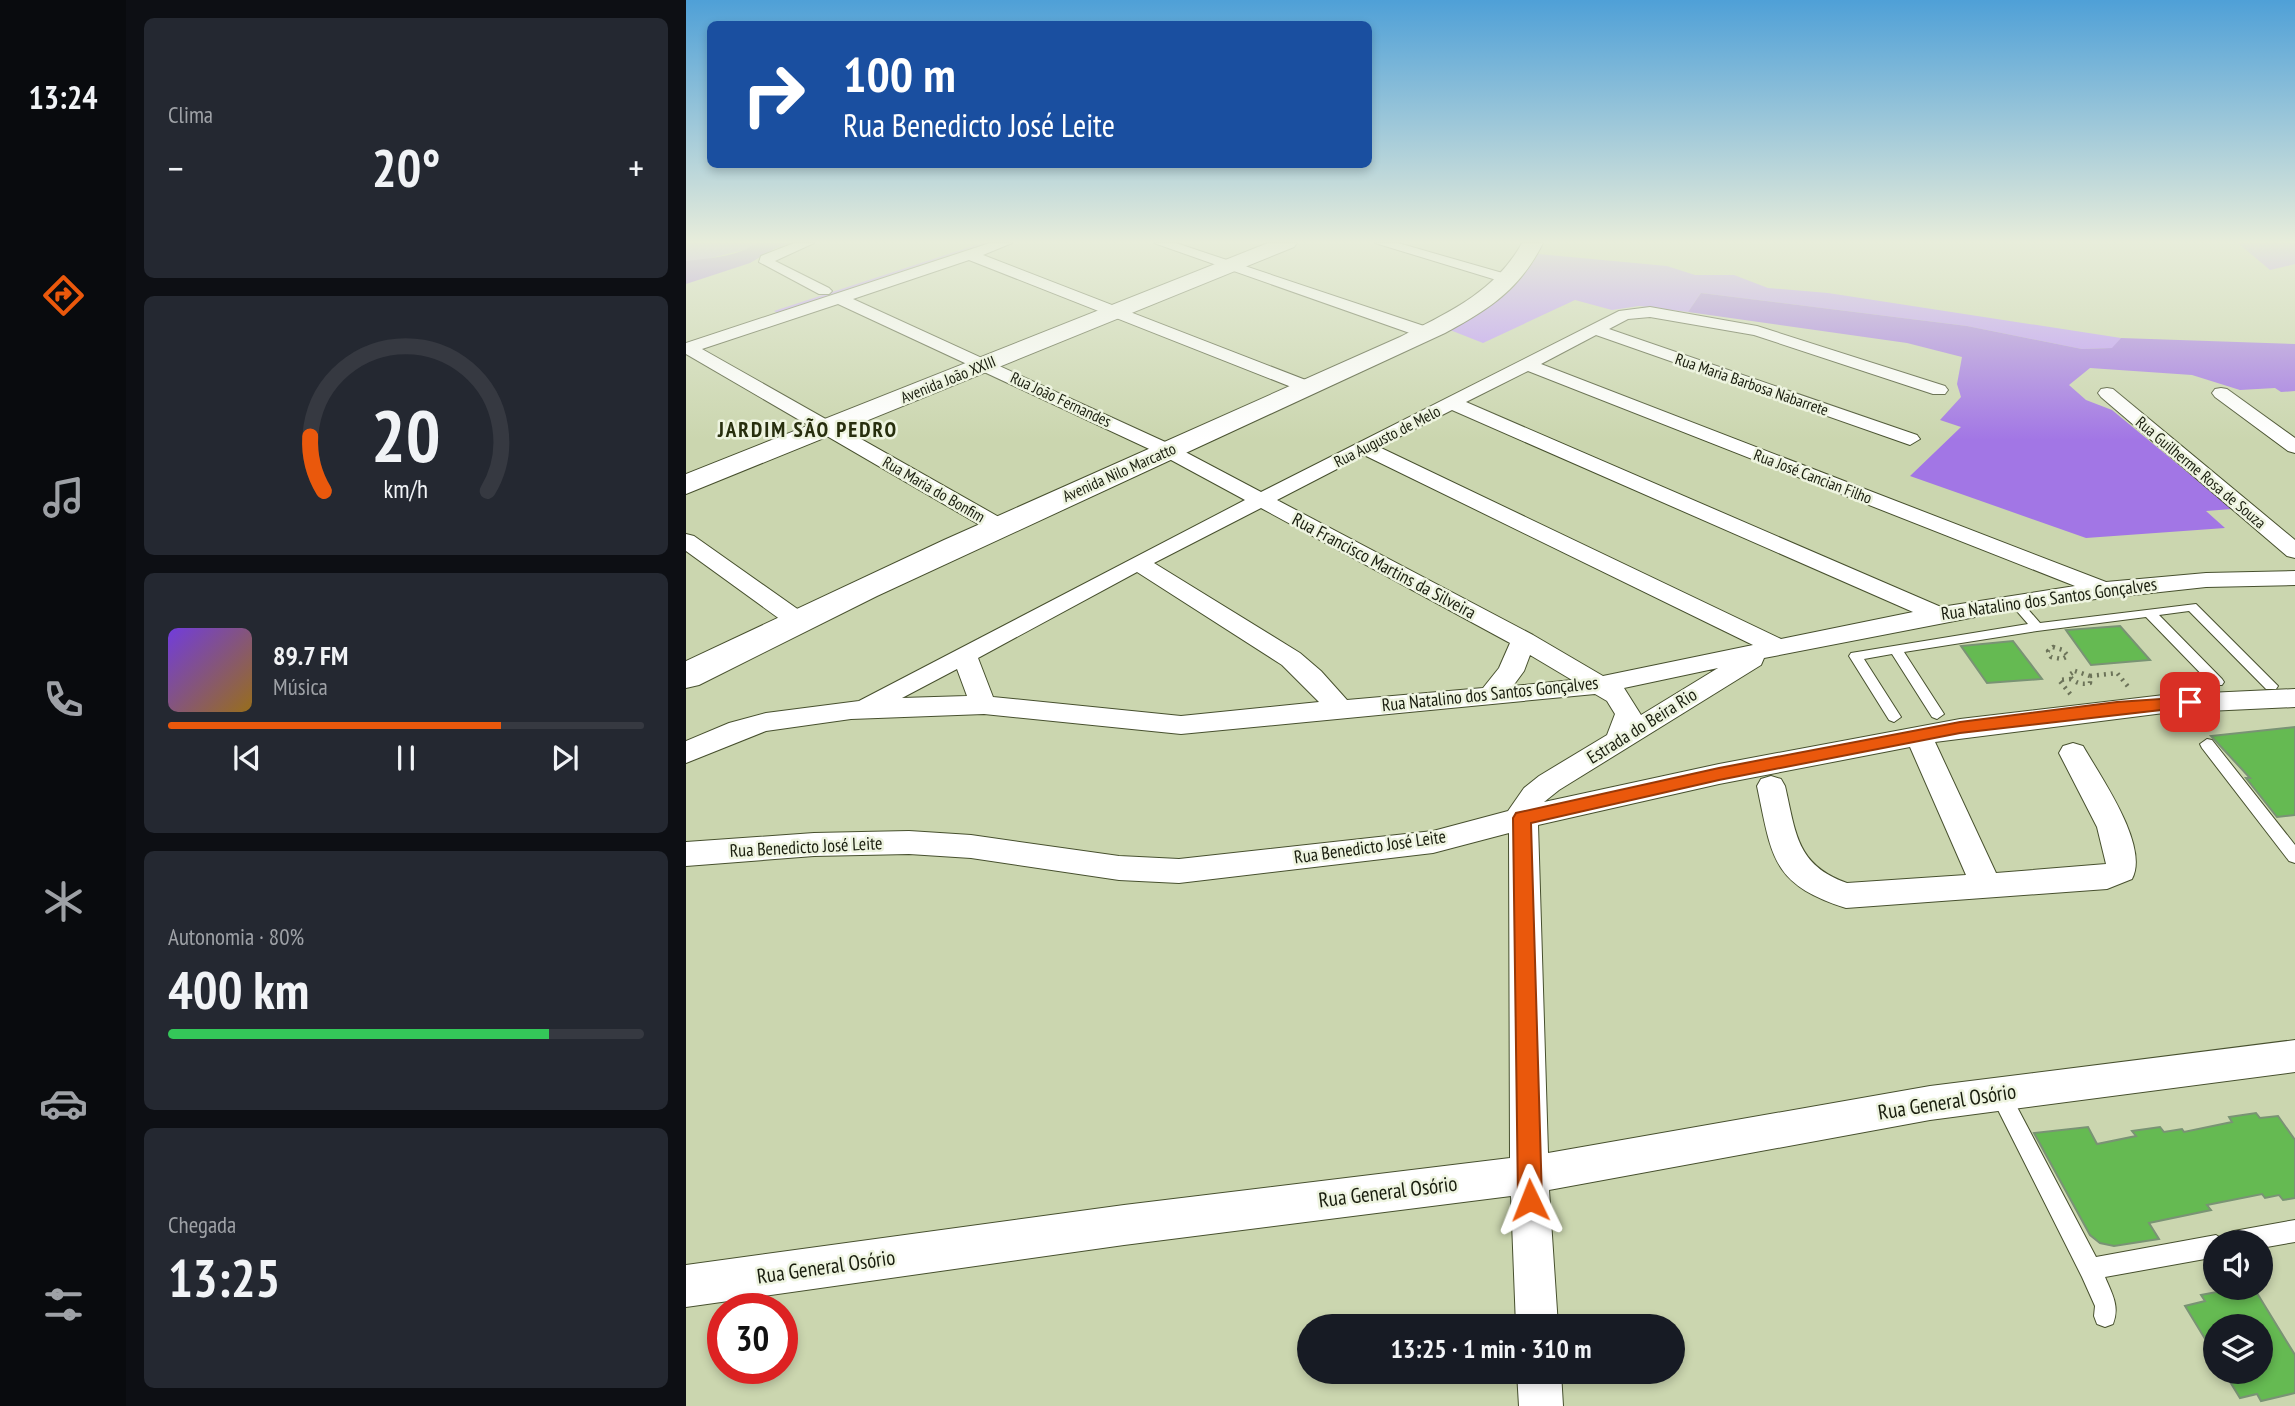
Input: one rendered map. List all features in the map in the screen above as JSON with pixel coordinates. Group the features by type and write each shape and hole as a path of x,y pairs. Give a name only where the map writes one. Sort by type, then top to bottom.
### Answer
{"street":[{"path":"686,337 784,309"},
{"path":"686,348 794,309"},
{"name":"Rua João Fernandes","path":"862,309 1167,450"},
{"path":"1109,309 1310,388"},
{"name":"Avenida João XXIII","path":"686,485 1126,309"},
{"path":"1355,309 1427,333"},
{"name":"Avenida Nilo Marcatto","path":"686,676 797,620 998,526 1310,388 1427,333 1468,309"},
{"name":"Rua Augusto de Melo","path":"861,709 1138,563 1632,312 1664,314 1757,331 1939,390"},
{"name":"Rua Maria Barbosa Nabarrete","path":"1594,329 1910,439"},
{"name":"Rua Maria do Bonfim","path":"686,348 998,526"},
{"name":"Rua José Cancian Filho","path":"1526,364 2101,588"},
{"name":"Rua Guilherme Rosa de Souza","path":"2107,393 2295,551"},
{"path":"2221,393 2295,447"},
{"path":"1452,403 1937,614"},
{"path":"1365,448 1775,646"},
{"name":"Rua Francisco Martins da Silveira","path":"1167,450 1524,640 1616,695 1628,714"},
{"path":"686,541 797,620"},
{"path":"1138,563 1291,659 1312,677 1340,709"},
{"name":"Rua Natalino dos Santos Gonçalves","path":"686,753 737,729 767,720 861,709 983,705 1135,723 1181,724 1491,696 1600,684 1937,614 2101,588 2218,579 2295,578"},
{"path":"1491,696 1511,671 1524,640"},
{"name":"Estrada do Beira Rio","path":"1522,818 1528,803 1549,783 1775,646"},
{"path":"964,654 983,705"},
{"name":"Rua Benedicto José Leite","path":"686,854 827,843 943,844 1138,872 1179,871 1433,842 1522,818 1719,774 1918,736 2117,708 2241,699 2283,692"},
{"path":"1618,743 1628,714 1657,716"},
{"path":"1918,736 1986,885"},
{"path":"1771,786 1789,859 1801,876 1820,888 1846,897 2107,877 2121,871 2123,858 2115,835 2073,753"},
{"path":"1522,818 1529,1175 1536,1314"},
{"name":"Rua General Osório","path":"686,1286 1124,1225 1529,1175 1930,1103 2295,1056"},
{"path":"1540,1384 1541,1406"}],"lane":[{"path":"2015,601 2037,627"},
{"path":"1894,717 1856,656 2037,627 2192,607 2283,692"},
{"path":"2150,613 2217,682"},
{"path":"1896,649 1937,714"},
{"path":"2207,744 2295,857"},
{"path":"1999,1093 2090,1269 2106,1306 2105,1316"},
{"path":"2273,1235 2295,1231"},
{"path":"2090,1269 2203,1248"}],"path":[{"path":"2062,659 2075,671 2090,676 2117,673 2131,691 2120,692"},
{"path":"2071,679 2069,675 2075,671"},
{"path":"2073,698 2059,680 2071,679 2086,684 2090,683 2090,676"}],"shaded area":[{"path":"781,309 795,309 779,314 774,311"},
{"path":"1481,309 1557,309 1483,343 1450,330"},
{"path":"1660,309 1690,309 1688,312"},
{"path":"1690,309 1827,309 1967,326 2082,349 2112,348 2121,338 2295,344 2295,391 2281,392 2275,388 2240,390 2192,375 2090,368 2069,385 2086,400 2112,410 2232,509 2206,511 2225,528 2086,538 1910,476 1961,427 1940,420 1961,397 1957,384 1962,357 1907,343 1688,312"},
{"path":"1827,309 1930,309 2121,338 2113,348 2082,349 1967,326"}],"building":[{"path":"2120,626 2150,660 2091,665 2066,630"},
{"path":"2013,641 2042,679 1987,683 1961,646"},
{"path":"2295,727 2295,815 2277,817 2246,778 2250,778 2211,736"},
{"path":"2256,1113 2260,1118 2278,1116 2295,1140 2295,1198 2283,1200 2279,1195 2265,1198 2262,1194 2207,1205 2211,1210 2149,1223 2159,1239 2114,1246 2100,1243 2090,1235 2034,1133 2088,1127 2097,1144 2136,1136 2132,1131 2160,1127 2164,1132 2182,1129 2184,1132 2232,1122 2229,1117"},
{"path":"2261,1300 2270,1314 2203,1314 2203,1336 2185,1306 2205,1301"},
{"path":"2273,1319 2295,1355 2295,1393 2261,1401 2257,1394 2240,1398 2231,1384 2273,1384"}],"district":[{"name":"JARDIM SÃO PEDRO","path":"808,430"}],"route":[{"path":"1530,1200 1522,818 1719,774 1960,728 2028,718 2190,702"}]}
